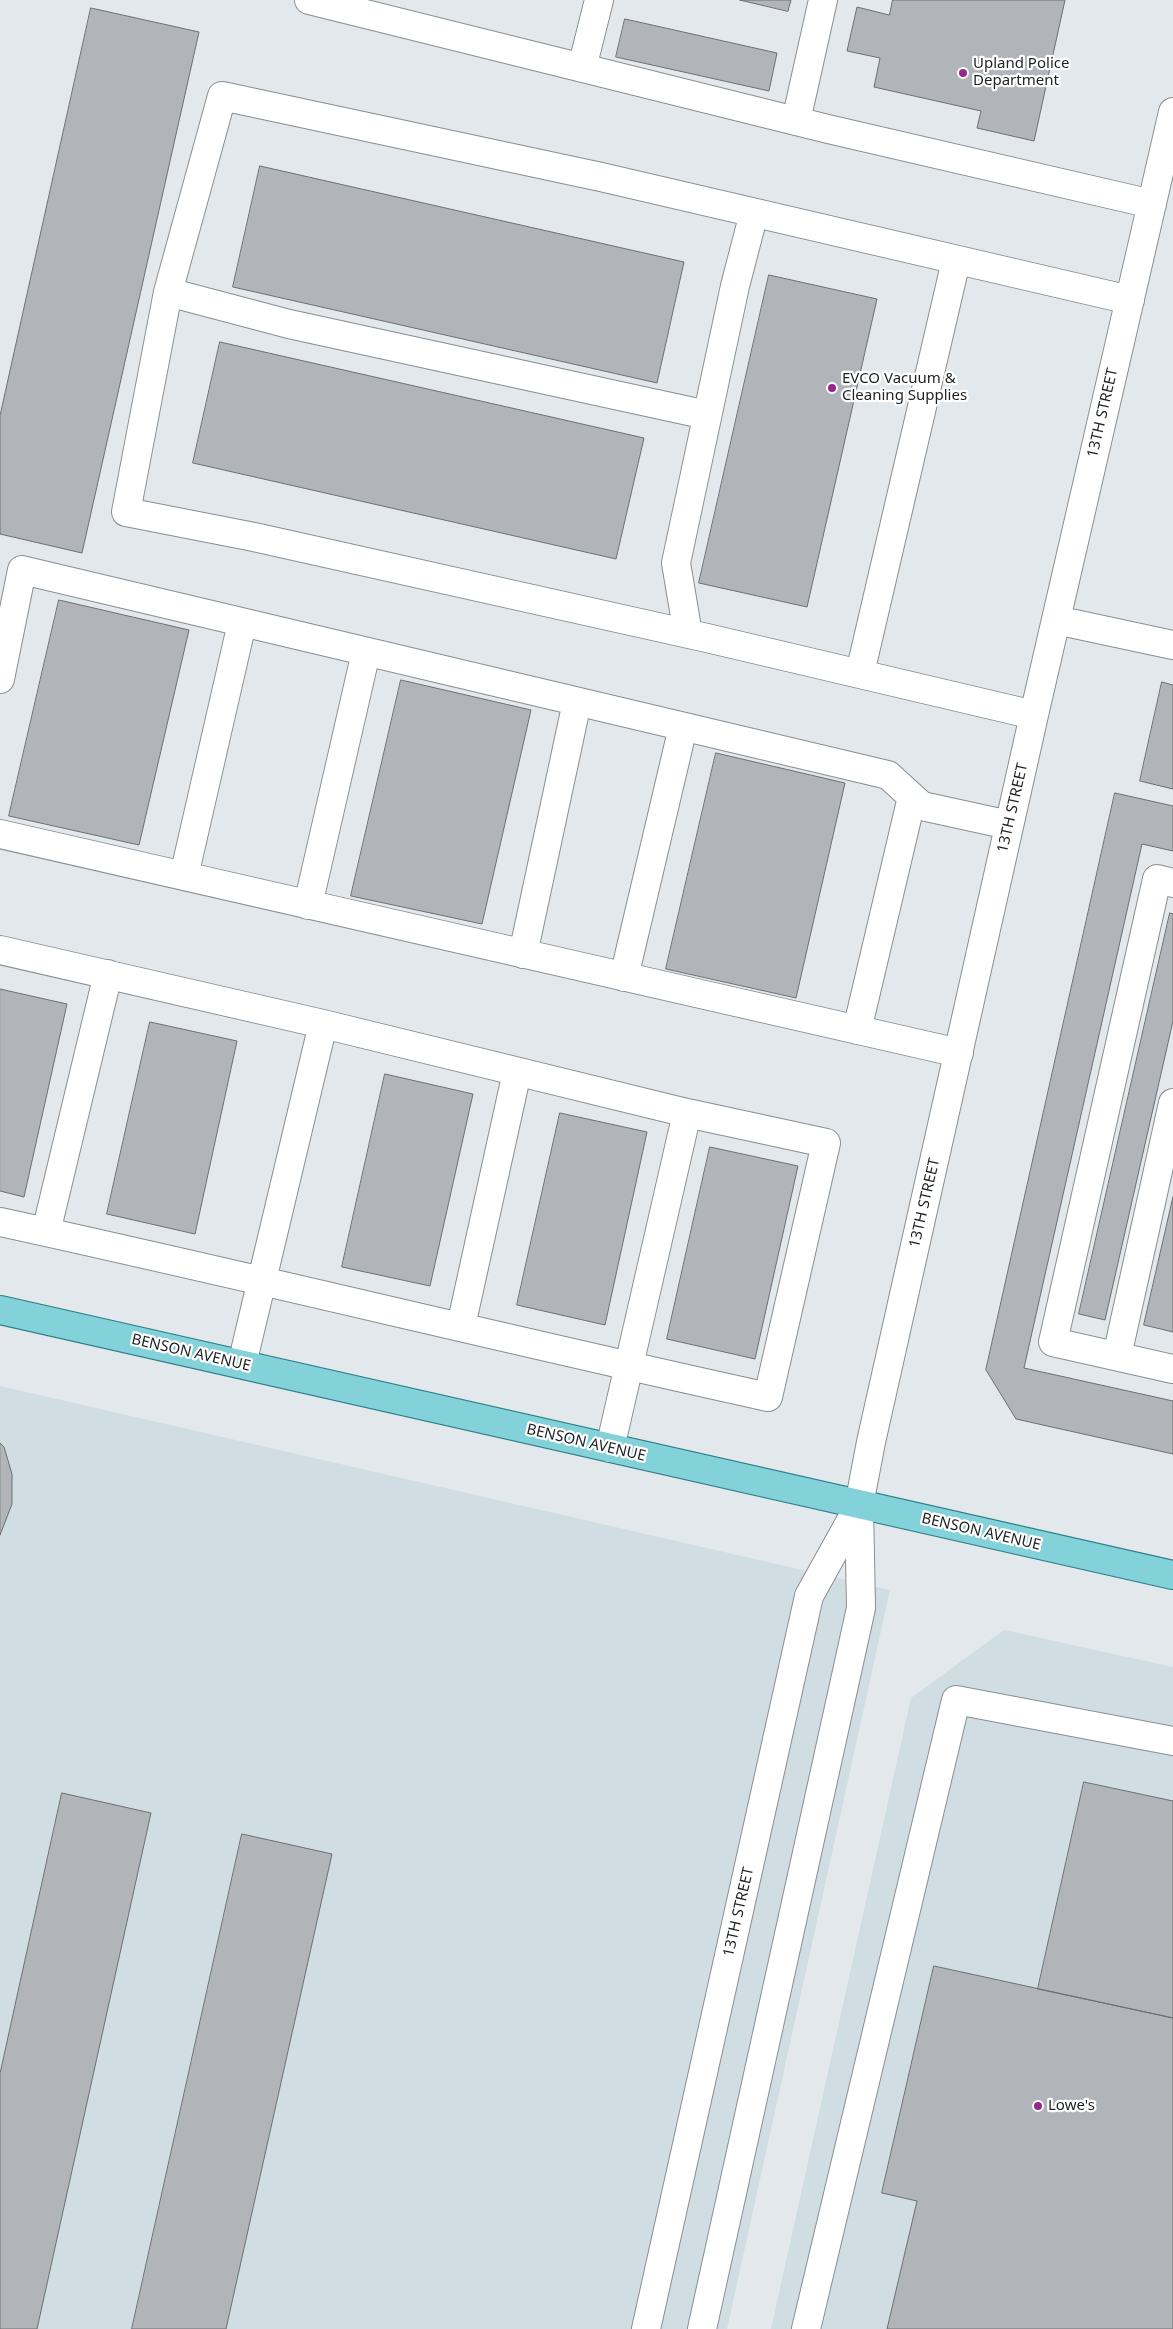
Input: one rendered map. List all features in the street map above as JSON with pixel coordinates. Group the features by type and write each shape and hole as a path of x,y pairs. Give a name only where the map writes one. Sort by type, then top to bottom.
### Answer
{"main road":[{"name":"BENSON AVENUE","path":"0,1310 1173,1575"}],"street":[{"path":"309,0 796,121 1152,204"},
{"path":"582,68 599,0"},
{"path":"796,121 824,0"},
{"path":"1034,715 688,634 254,537 126,512 168,292 222,96 602,177 1130,300"},
{"name":"13TH STREET","path":"702,2329 861,1608 859,1505 874,1433 1009,825 1173,112"},
{"path":"688,634 676,563 735,286 754,213"},
{"path":"860,673 956,261"},
{"path":"168,292 289,324 708,415"},
{"path":"0,679 22,570 888,775 922,806 1009,825"},
{"path":"1056,620 1173,646"},
{"path":"184,876 242,622"},
{"path":"308,905 366,652"},
{"path":"523,954 577,702"},
{"path":"624,977 683,727"},
{"path":"857,1030 912,797"},
{"path":"0,834 959,1053"},
{"path":"1173,883 1157,879 1053,1342 1173,1369"},
{"path":"0,950 323,1024 687,1113 826,1143 768,1396 628,1366 262,1280 0,1222"},
{"path":"46,1232 108,974"},
{"path":"242,1364 323,1024"},
{"path":"461,1326 517,1072"},
{"path":"1117,1356 1173,1104"},
{"path":"610,1448 687,1113"},
{"name":"13TH STREET","path":"646,2329 809,1596 859,1505"},
{"path":"806,2329 956,1700 1173,1742"}],"shaded area":[{"path":"0,1386 890,1590 727,2329 0,2329"},
{"path":"1004,1630 1173,1667 1173,2329 771,2329 911,1698"}],"building":[{"path":"740,0 791,0 788,11"},
{"name":"Upland Police Department","path":"893,0 1065,0 1034,141 977,128 981,111 874,87 880,58 847,51 857,7 889,15"},
{"path":"91,8 199,32 82,553 0,534 0,416"},
{"path":"625,19 777,53 769,91 616,57"},
{"path":"260,166 684,262 657,383 233,287"},
{"path":"769,275 877,299 807,607 699,583"},
{"path":"220,342 644,438 616,559 193,463"},
{"path":"59,600 189,630 139,845 9,816"},
{"path":"401,680 531,710 482,924 351,896"},
{"path":"1162,682 1173,685 1173,789 1140,781"},
{"path":"716,753 845,783 796,998 666,969"},
{"path":"1115,793 1173,806 1173,851 1142,844 1024,1368 1173,1401 1173,1454 1016,1419 986,1370"},
{"path":"1170,913 1173,914 1173,1021 1105,1320 1079,1314"},
{"path":"0,989 67,1004 24,1197 0,1191"},
{"path":"150,1022 237,1041 195,1234 107,1214"},
{"path":"385,1074 473,1094 430,1286 342,1267"},
{"path":"560,1113 647,1132 605,1325 517,1305"},
{"path":"710,1147 798,1166 755,1359 667,1339"},
{"path":"1173,1197 1173,1332 1144,1325"},
{"path":"0,1443 4,1447 12,1474 12,1504 0,1535"},
{"path":"1084,1782 1173,1801 1173,2018 1038,1989"},
{"path":"62,1793 151,1813 37,2329 0,2329 0,2074"},
{"path":"242,1834 332,1854 226,2329 132,2329"},
{"name":"Lowe's","path":"934,1966 1173,2018 1173,2329 887,2329 917,2201 882,2193"}],"place":[{"name":"Upland Police Department","path":"963,73"},
{"name":"EVCO Vacuum & Cleaning Supplies","path":"832,388"},
{"name":"Lowe's","path":"1038,2106"}]}
